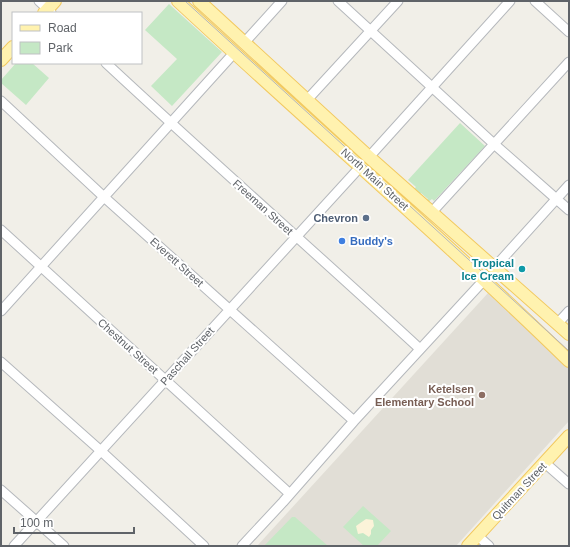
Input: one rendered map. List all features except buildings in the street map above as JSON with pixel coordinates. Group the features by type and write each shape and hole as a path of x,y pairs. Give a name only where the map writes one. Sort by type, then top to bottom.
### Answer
{"main road":[{"name":"North Main Street","path":"178,1 361,166 569,360"},
{"name":"North Main Street","path":"199,1 369,157 569,334"},
{"path":"1,60 12,48"},
{"name":"Quitman Street","path":"468,546 546,463 569,436"}],"street":[{"path":"244,42 282,1"},
{"path":"338,1 494,144 569,210"},
{"path":"307,100 398,1"},
{"path":"369,157 510,1"},
{"path":"535,1 569,32"},
{"path":"1,311 234,53"},
{"path":"432,212 569,62"},
{"name":"Freeman Street","path":"107,64 170,123 339,274 420,349"},
{"name":"Everett Street","path":"1,102 104,197 354,422"},
{"name":"Paschall Street","path":"14,546 361,166"},
{"path":"494,268 569,185"},
{"name":"Chestnut Street","path":"1,230 290,494"},
{"path":"242,546 484,280"},
{"path":"558,323 569,311"},
{"path":"1,362 101,451 204,546"},
{"path":"546,463 569,484"},
{"path":"1,490 64,546"},
{"path":"478,536 488,546"}],"shaded area":[{"name":"Ketelsen Elementary School","path":"488,293 569,368 569,421 456,546 257,546"}],"green space":[{"path":"169,4 222,52 172,106 151,86 177,59 145,30"},
{"path":"15,64 33,64 49,78 26,105 1,83 1,80"},
{"path":"460,123 485,146 434,201 432,199 428,202 428,199 414,189 416,187 408,180"},
{"path":"363,506 391,531 377,546 364,546 343,527"},
{"path":"292,517 295,517 328,546 264,546"}],"sand":[{"path":"366,519 373,520 374,526 369,537 363,533 358,534 356,526"}],"tram line":[{"path":"185,1 569,351"}],"place":[{"name":"Chevron","path":"366,218"},
{"name":"Buddy's","path":"342,241"},
{"name":"Tropical Ice Cream","path":"522,269"},
{"name":"Ketelsen Elementary School","path":"482,395"}]}
